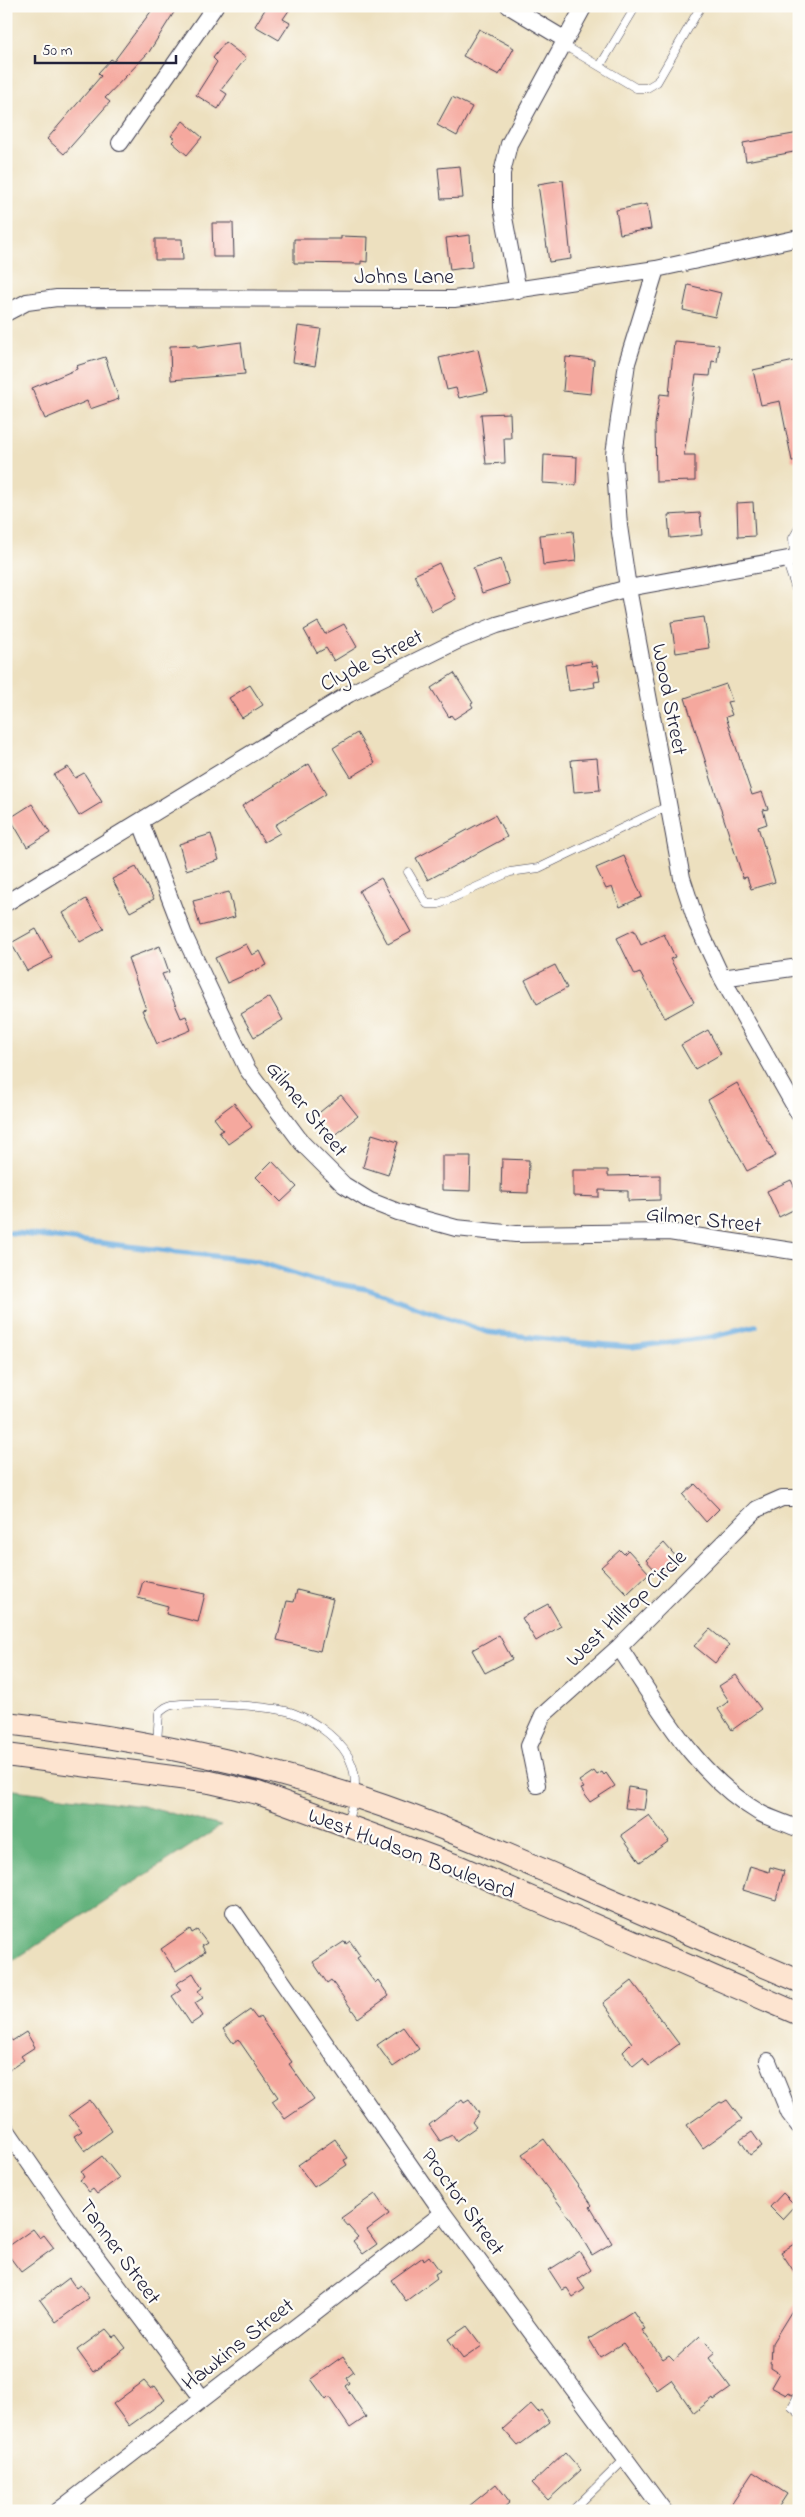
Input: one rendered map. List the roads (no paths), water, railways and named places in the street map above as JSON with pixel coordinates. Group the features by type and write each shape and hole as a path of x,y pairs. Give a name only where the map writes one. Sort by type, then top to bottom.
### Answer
{"main road":[{"name":"West Hudson Boulevard","path":"6,1723 85,1732 157,1745 277,1773 354,1796 482,1843 799,1981"},
{"name":"West Hudson Boulevard","path":"6,1755 210,1782 258,1793 460,1867 799,2014"}],"street":[{"path":"120,143 215,6"},
{"path":"509,6 563,41"},
{"path":"518,290 502,207 502,173 509,144 563,41 584,6"},
{"name":"Johns Lane","path":"6,313 27,302 57,298 454,299 656,270 799,238"},
{"name":"Wood Street","path":"656,270 627,363 614,454 619,526 628,588 682,878 697,924 722,978 799,1114"},
{"name":"Clyde Street","path":"6,903 141,823 349,694 406,665 497,625 628,588 793,558"},
{"name":"Gilmer Street","path":"141,823 184,935 247,1069 302,1143 344,1185 370,1201 398,1212 464,1229 516,1234 669,1232 799,1252"},
{"path":"722,978 799,967"},
{"name":"West Hilltop Circle","path":"537,1785 529,1746 543,1715 619,1647 757,1509 782,1498 799,1498"},
{"path":"619,1647 693,1757 728,1791 760,1813 799,1829"},
{"name":"Proctor Street","path":"234,1912 444,2213 664,2511"},
{"path":"768,2061 789,2113 799,2126"},
{"name":"Tanner Street","path":"6,2129 75,2229 202,2398"},
{"name":"Hawkins Street","path":"58,2511 115,2469 202,2398 444,2213"}],"lane":[{"path":"600,66 636,6"},
{"path":"563,41 636,88 647,88 657,82 701,6"},
{"path":"799,528 793,538 793,558 799,598"},
{"path":"408,872 427,904 439,904 510,872 539,868 668,806"},
{"path":"157,1745 160,1713 173,1705 239,1705 292,1712 314,1724 332,1738 346,1753 354,1772 354,1796 347,1826"},
{"path":"797,2398 792,2407 799,2412"},
{"path":"572,2511 625,2458"}],"waterway":[{"path":"6,1232 256,1261 314,1280 367,1289 487,1332 631,1347 712,1337 756,1326"}]}
